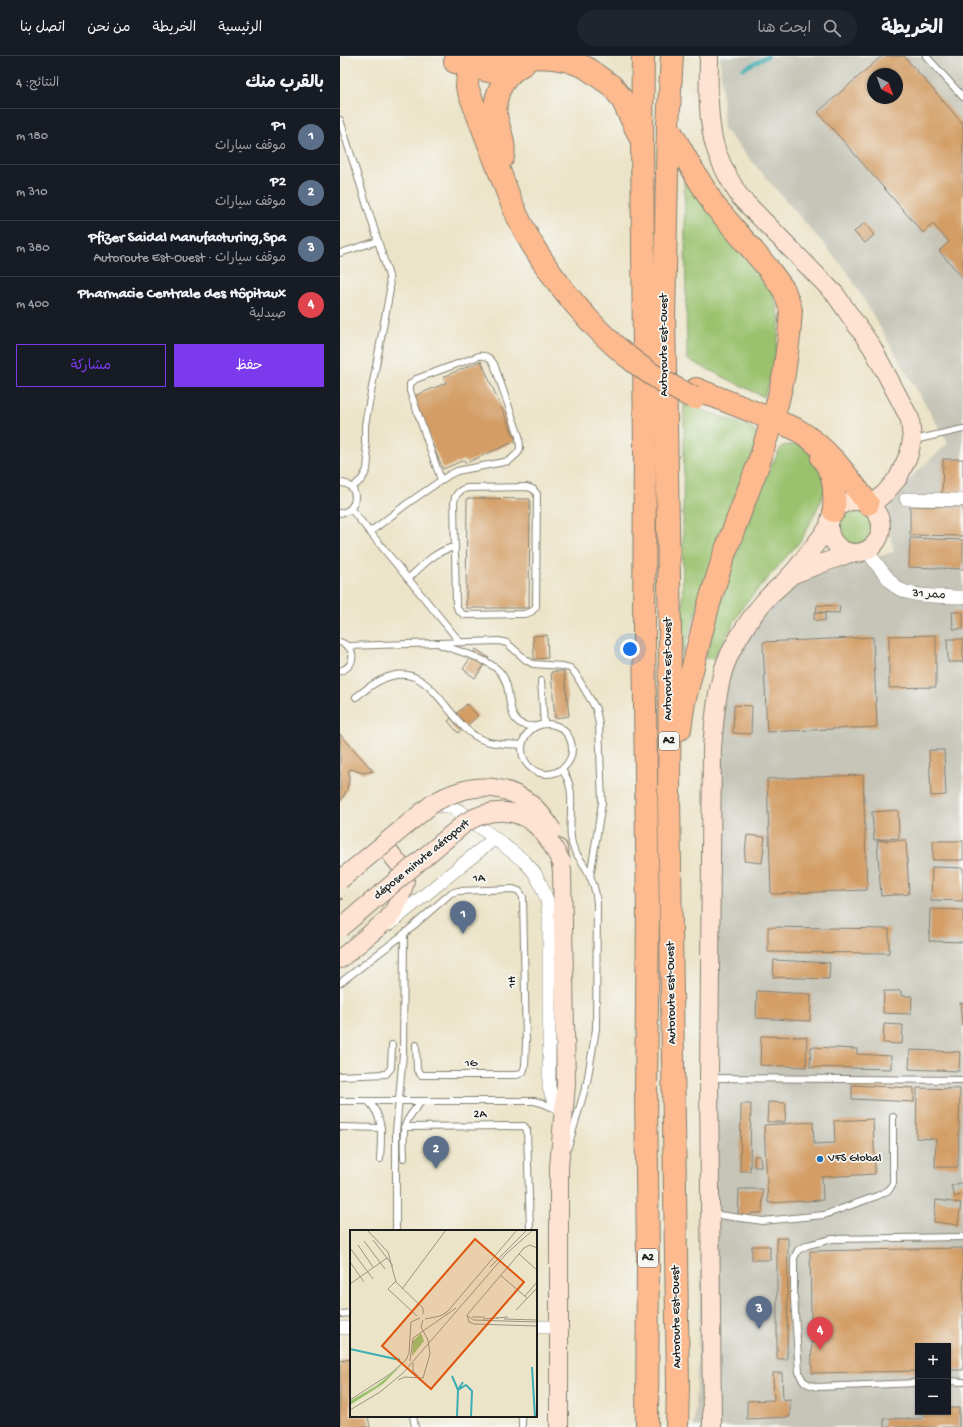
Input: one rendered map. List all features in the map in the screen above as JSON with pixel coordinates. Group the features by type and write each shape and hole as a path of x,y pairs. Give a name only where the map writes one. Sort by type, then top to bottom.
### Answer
{"highway":[{"name":"Autoroute Est-Ouest","path":"643,56 642,142 645,452 644,634 648,914 646,1090 648,1258 647,1427"},
{"name":"Autoroute Est-Ouest","path":"672,56 668,125 664,317 670,631 669,799 678,1370 677,1427"},
{"path":"466,67 490,71 530,58 553,58 569,61 585,67 612,86 622,99 642,142"},
{"path":"502,162 504,146 496,109 498,93 502,83 517,67 527,62 553,58"},
{"path":"466,67 523,216 544,252 607,340 627,357 670,386 695,393 772,423 796,429 821,446 869,504"},
{"path":"466,67 512,204 528,238 556,281 592,318"},
{"path":"668,125 714,205 767,267 784,290 791,310 784,374 772,423 724,555 708,606 684,702 669,799"},
{"path":"772,423 802,440 816,452 827,465 832,475 834,485 832,519"}],"main road":[{"path":"709,61 709,106 712,134 728,178 740,197 835,294 872,347 910,419 912,440 909,454 898,478 885,493 869,504"},
{"path":"712,1427 709,1078 712,749 716,706 724,670 737,642 755,614 769,596 791,576 840,506 846,502 854,500 869,504 876,510 882,525 878,540 858,552 791,576"},
{"path":"832,519 831,536 835,544 842,549 858,552"},
{"path":"342,886 384,845 417,816 440,799 463,790 488,787 512,793 532,806 549,824 560,855 566,1084 559,1167 559,1427"},
{"name":"dépose minute aéroport","path":"340,928 465,823 490,812 514,813 526,818 534,823 547,837 560,855"},
{"path":"340,959 381,926 391,915 403,893 406,873 384,845"}],"street":[{"path":"906,499 963,500"},
{"name":"ممر 31","path":"858,552 895,586 905,593 963,597"},
{"path":"342,886 418,813 430,807 443,805 456,809 524,861 534,872 541,886 549,915 549,1088 552,1098 563,1112"},
{"path":"340,964 495,838"},
{"path":"537,1327 559,1326"}],"lane":[{"path":"926,56 963,97"},
{"path":"340,120 390,283 390,297 365,425 365,443 368,459 367,470 362,479 352,488"},
{"path":"340,253 378,241"},
{"path":"370,532 441,480 457,472 509,461 518,453 520,448 520,436 494,364 488,357 479,356 416,379 410,384 410,391 441,480"},
{"path":"912,440 963,429"},
{"path":"340,483 348,485 355,493 354,504 346,512 340,513"},
{"path":"527,487 533,489 537,494 537,603 534,610 528,614 468,615 461,613 456,604 455,547 454,502 459,491 467,488 527,487"},
{"path":"350,509 460,642"},
{"path":"408,579 439,552 455,547"},
{"path":"348,646 494,641 503,642 534,664 570,668 575,673 593,702 599,724 602,803 590,877"},
{"path":"340,642 348,646 352,651 352,661 346,669 340,671"},
{"path":"437,644 485,661 494,666 500,672 508,686 512,715 520,723 525,725 551,724 562,730 570,740 572,746 570,759 561,769 549,774 537,772 527,764 524,758 522,745 528,733 541,725"},
{"path":"356,697 380,680 387,677 404,675 420,679 432,688 464,728 476,737 490,742 522,745"},
{"path":"541,681 541,725"},
{"path":"559,1167 567,1151 583,1099 591,1064 596,1029 597,903 594,886 575,851 571,839 570,785 566,774 561,769"},
{"name":"1A","path":"340,983 404,934 454,891 516,889 522,894 523,920"},
{"name":"1H","path":"523,920 526,1043"},
{"path":"396,1230 396,1132 404,1054 404,934"},
{"name":"1G","path":"416,1045 417,1070 421,1075 517,1075 523,1072 524,1069 526,1043"},
{"path":"340,1076 386,1074 390,1070 392,1045"},
{"path":"709,1078 963,1080"},
{"path":"340,1101 534,1101 563,1112"},
{"path":"368,1101 378,1113 381,1128 380,1159"},
{"path":"404,1158 404,1127 410,1114 422,1101"},
{"path":"710,1214 763,1221 824,1214 877,1196 889,1190 893,1183 893,1117"},
{"name":"2A","path":"404,1127 522,1125 527,1130 530,1230"},
{"path":"340,1127 381,1128"},
{"path":"915,1383 817,1386 808,1385 802,1380 798,1364 794,1298 794,1258 798,1250 808,1245 832,1239 963,1237"},
{"path":"340,1314 350,1313"},
{"path":"951,1381 963,1382"},
{"path":"413,1417 415,1427"}],"path":[{"path":"340,900 342,886"}],"shaded area":[{"path":"720,56 963,56 963,1427 694,1427 717,940 716,738 728,674 750,632 774,599 807,577 894,552 886,515 894,493 948,443 847,271 724,129"}],"green space":[{"path":"684,177 772,288 780,320 774,368 764,397 687,359"},
{"path":"684,404 751,427 759,438 712,562 682,655"},
{"path":"798,444 814,456 826,479 822,499 802,539 744,605 713,659 705,658 733,562 758,490 782,446"},
{"path":"852,510 858,510 862,511 869,517 872,527 871,534 865,541 858,544 852,544 848,543 841,537 838,530 838,524 839,520 845,513"}],"building":[{"path":"882,56 904,56 963,124 963,278 939,251 949,242 933,224 923,233 818,112 867,69 867,104 903,104 903,68 868,68"},
{"path":"864,223 874,235 865,243 854,232"},
{"path":"481,361 516,441 466,463 464,460 443,469 412,397 446,383 443,377"},
{"path":"943,459 963,459 963,495 942,494"},
{"path":"467,498 530,499 529,608 466,608"},
{"path":"910,506 963,507 963,536 910,535"},
{"path":"910,538 963,540 963,569 909,567"},
{"path":"817,605 840,606 839,613 816,612"},
{"path":"952,612 963,612 963,629 953,629"},
{"path":"814,613 825,613 825,621 814,620"},
{"path":"547,635 548,658 534,659 533,636"},
{"path":"936,635 936,687 889,688 889,636"},
{"path":"873,637 877,727 767,732 763,642"},
{"path":"947,639 963,639 963,662 948,662"},
{"path":"476,649 489,658 475,678 463,669"},
{"path":"564,671 569,716 555,718 551,672"},
{"path":"467,704 478,716 458,733 448,721"},
{"path":"734,705 752,706 751,734 733,733"},
{"path":"340,734 373,771 363,773 351,769 349,770 347,790 340,802"},
{"path":"929,750 944,750 946,795 931,796"},
{"path":"863,775 867,890 771,894 767,779"},
{"path":"898,810 899,838 874,840 872,812"},
{"path":"747,835 765,837 762,863 744,861"},
{"path":"906,840 909,894 881,896 877,841"},
{"path":"933,841 963,841 963,860 933,860"},
{"path":"932,867 963,868 963,901 931,900"},
{"path":"930,909 963,910 963,942 929,941"},
{"path":"768,927 889,929 889,953 768,952"},
{"path":"774,960 830,963 829,979 773,977"},
{"path":"757,991 811,994 810,1021 756,1018"},
{"path":"884,991 901,991 901,996 912,996 911,1014 883,1013"},
{"path":"960,1003 963,1003 963,1026 962,1026"},
{"path":"884,1024 903,1025 902,1044 883,1043"},
{"path":"761,1036 807,1037 806,1067 760,1065"},
{"path":"811,1047 857,1049 857,1054 891,1056 891,1069 810,1067"},
{"path":"910,1050 960,1052 959,1071 909,1069"},
{"path":"852,1085 914,1088 914,1102 852,1099"},
{"path":"917,1088 960,1089 958,1167 935,1167 936,1139 916,1138"},
{"path":"768,1102 786,1103 785,1122 767,1122"},
{"path":"741,1104 751,1104 750,1171 740,1171"},
{"name":"VFS Global","path":"873,1119 875,1174 822,1177 823,1200 768,1203 764,1125 813,1122 814,1144 835,1143 834,1121"},
{"path":"754,1156 760,1156 761,1167 754,1167"},
{"path":"963,1182 963,1194 955,1197 951,1186"},
{"path":"739,1189 763,1189 762,1213 751,1213 751,1217 738,1217"},
{"path":"936,1200 961,1203 958,1225 934,1222"},
{"path":"777,1238 788,1238 787,1359 777,1359"},
{"path":"752,1246 770,1246 770,1260 752,1260"},
{"path":"963,1248 963,1370 951,1370 951,1343 915,1343 915,1371 812,1373 810,1251"},
{"path":"350,1359 350,1417 368,1417 370,1427 340,1427 340,1361"},
{"path":"773,1373 782,1373 783,1400 790,1399 790,1417 747,1419 747,1401 774,1400"},
{"path":"951,1408 959,1408 959,1427 884,1427 884,1418 923,1419 923,1415 951,1415"}],"waterway":[{"path":"743,69 768,56"}],"place":[{"name":"P1","path":"463,934"},
{"name":"VFS Global","path":"820,1159"},
{"name":"P2","path":"436,1169"},
{"name":"Pfizer Saidal Manufacturing,Spa","path":"759,1329"},
{"name":"Pharmacie Centrale des Hôpitaux","path":"820,1350"}]}
